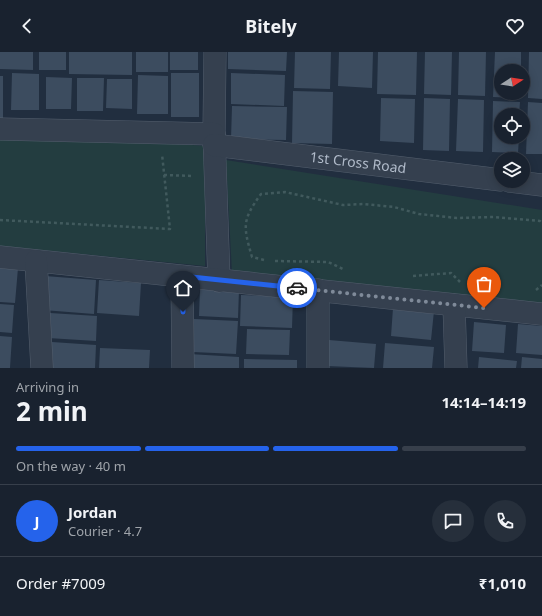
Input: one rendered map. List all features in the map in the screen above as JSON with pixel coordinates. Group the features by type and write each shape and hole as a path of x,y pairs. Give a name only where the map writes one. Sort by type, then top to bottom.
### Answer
{"street":[{"path":"215,52 214,139 219,281"},
{"name":"1st Cross Road","path":"0,129 214,139 494,179"},
{"path":"530,184 542,185"},
{"path":"0,257 542,314"},
{"path":"36,261 42,368"},
{"path":"182,276 183,368"},
{"path":"318,290 318,368"},
{"path":"454,305 456,368"}],"path":[{"path":"0,220 170,229 162,154"},
{"path":"164,175 215,177"},
{"path":"266,261 252,257 245,233 248,212 261,194 285,192 343,205 364,204 394,207 419,214 457,218 494,217 540,221 542,224"},
{"path":"273,261 328,262 350,272"},
{"path":"407,275 451,272 462,283"},
{"path":"530,290 537,290 542,285"}],"green space":[{"path":"0,130 205,146 205,266 0,246"},
{"path":"226,160 542,210 542,304 232,273"}],"building":[{"path":"0,52 33,52 33,70 0,69"},
{"path":"39,52 66,52 66,70 39,70"},
{"path":"69,52 132,52 132,75 69,74"},
{"path":"136,52 168,52 168,72 136,72"},
{"path":"170,52 198,52 198,70 170,70"},
{"path":"228,52 287,52 286,71 228,69"},
{"path":"295,52 331,52 330,89 294,88"},
{"path":"339,52 373,52 372,88 338,86"},
{"path":"378,52 417,52 416,95 377,94"},
{"path":"425,52 452,52 451,95 424,94"},
{"path":"459,52 486,52 485,96 458,95"},
{"path":"495,52 521,52 521,64 494,64"},
{"path":"529,52 542,52 542,99 530,98 530,64 529,64"},
{"path":"12,73 39,74 39,110 11,110"},
{"path":"171,73 199,73 199,117 171,117"},
{"path":"231,73 285,75 284,106 231,104"},
{"path":"494,74 494,97 493,97"},
{"path":"138,75 168,76 168,114 137,114"},
{"path":"0,76 3,76 3,121 0,121"},
{"path":"46,77 72,78 71,109 46,109"},
{"path":"77,78 104,78 103,111 77,111"},
{"path":"107,79 132,79 132,109 106,108"},
{"path":"293,91 333,92 332,144 292,143"},
{"path":"381,98 415,99 414,143 380,141"},
{"path":"424,98 450,99 449,151 423,150"},
{"path":"458,99 484,100 483,152 456,151"},
{"path":"493,101 520,102 520,108 494,108 494,144 519,144 518,152 492,152"},
{"path":"528,102 542,103 542,154 530,154 530,152 526,152 526,144 530,144 530,108 528,108"},
{"path":"232,106 287,107 286,140 231,139"},
{"path":"0,267 18,268 15,303 0,302"},
{"path":"45,276 96,280 94,314 43,310"},
{"path":"99,280 141,283 139,316 97,313"},
{"path":"200,289 239,290 238,318 199,316"},
{"path":"241,295 293,297 292,328 240,326"},
{"path":"0,304 14,305 12,333 0,332"},
{"path":"393,308 434,311 431,340 391,336"},
{"path":"50,313 97,316 96,341 48,338"},
{"path":"194,319 238,321 236,354 193,352"},
{"path":"474,322 506,325 504,353 472,351"},
{"path":"518,324 542,326 542,355 516,353"},
{"path":"247,329 290,330 289,355 246,354"},
{"path":"0,336 12,337 10,368 0,368"},
{"path":"329,340 376,344 374,368 327,366"},
{"path":"52,342 96,345 95,368 51,368"},
{"path":"385,343 434,347 432,368 383,368"},
{"path":"100,348 150,350 149,368 99,368"},
{"path":"189,354 239,357 239,368 189,368"},
{"path":"479,357 517,361 516,368 478,368"},
{"path":"522,357 542,359 542,368 521,368"},
{"path":"244,359 297,360 297,368 244,368"}],"way so far":[{"path":"297,288 484,308"}],"route":[{"path":"183,312 182,276 297,288"}]}
